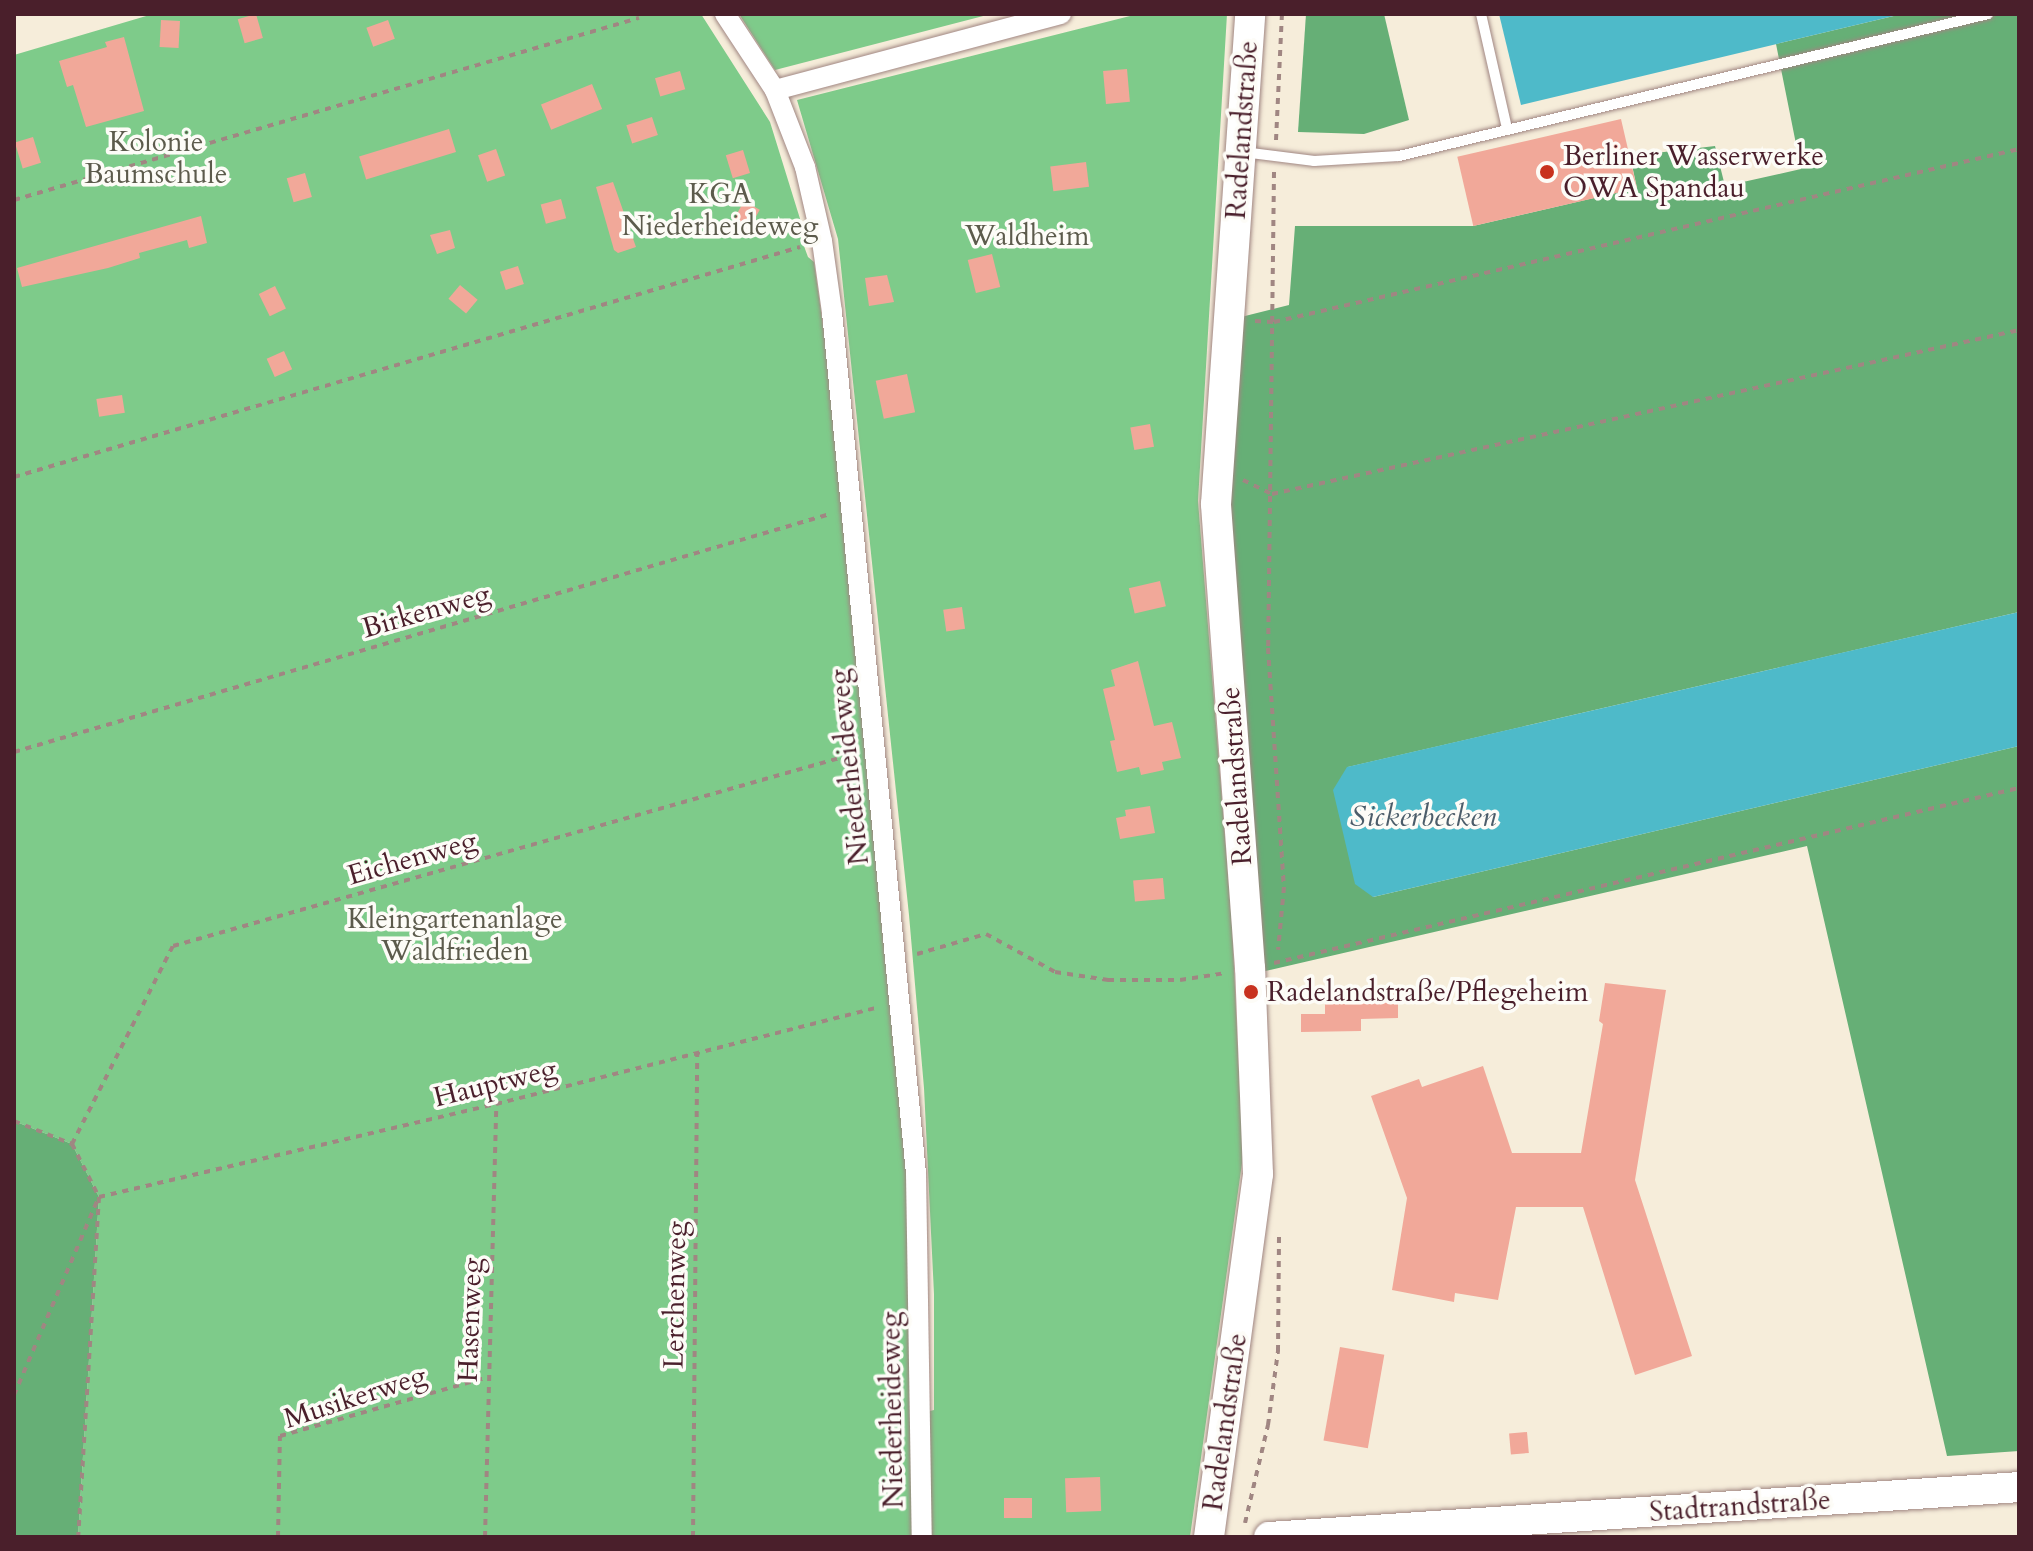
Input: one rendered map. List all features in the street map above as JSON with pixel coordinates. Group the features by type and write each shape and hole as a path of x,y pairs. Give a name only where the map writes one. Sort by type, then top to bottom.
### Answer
{"street":[{"name":"Niederheideweg","path":"725,14 775,90 805,167 822,241 832,312 916,1173 922,1537"},
{"path":"775,90 1061,14"},
{"name":"Radelandstraße","path":"1209,1537 1258,1174 1268,968 1216,504 1250,14"},
{"name":"Stadtrandstraße","path":"1269,1537 2019,1487"}],"lane":[{"path":"1481,14 1507,128"},
{"path":"1241,151 1314,161 1399,156 1507,128 1757,73 1812,54 1988,14"}],"path":[{"path":"1268,968 1284,887 1268,648 1276,156 1282,14"},
{"path":"14,200 639,18"},
{"path":"1229,321 1274,322 2019,149"},
{"path":"14,477 822,241"},
{"path":"1218,474 1245,480 1272,494 2019,330"},
{"name":"Birkenweg","path":"14,752 849,508"},
{"name":"Eichenweg","path":"72,1144 173,946 876,748"},
{"path":"896,962 945,943 986,934 1055,972 1108,980 1180,980 1268,968 2019,788"},
{"name":"Hauptweg","path":"99,1197 496,1104 900,1001"},
{"name":"Lerchenweg","path":"693,1537 697,1053"},
{"name":"Hasenweg","path":"485,1537 496,1104"},
{"path":"14,1121 72,1144 99,1197 78,1537"},
{"path":"14,1395 99,1197"},
{"path":"1242,1537 1268,1425 1278,1351 1279,1219"},
{"name":"Musikerweg","path":"278,1537 280,1436 488,1377"}],"green space":[{"path":"153,14 701,14 770,122 801,222 798,230 808,257 814,262 849,509 930,1411 934,1410 934,1294 924,1088 909,915 838,239 797,100 1138,14 1227,14 1198,501 1232,925 1243,1156 1190,1537 78,1537 99,1197 72,1144 14,1121 14,55"},
{"path":"739,14 991,14 775,70"},
{"path":"1306,14 1384,14 1409,120 1364,134 1298,132"},
{"path":"1902,14 2019,14 2019,612 1348,767 1373,897 2019,746 2019,1451 1947,1456 1807,846 1261,972 1224,503 1237,318 1289,305 1295,226 1473,226 1637,188 1630,156 1715,146 1725,186 1801,169 1776,44"},
{"path":"14,1121 72,1144 99,1197 78,1537 14,1537"}],"water":[{"path":"1499,14 1902,14 1521,105"},
{"name":"Sickerbecken","path":"2019,612 2019,746 1373,897 1355,884 1333,790 1347,767"}],"building":[{"path":"256,14 263,38 245,43 238,19"},
{"path":"161,20 180,21 179,48 160,47"},
{"path":"388,20 395,39 373,47 366,28"},
{"path":"124,37 144,111 86,127 73,85 67,87 59,61 107,47 105,42"},
{"path":"1127,69 1130,102 1106,104 1103,71"},
{"path":"680,71 685,89 660,96 655,78"},
{"path":"592,84 602,109 551,130 541,105"},
{"path":"652,117 658,135 632,143 626,125"},
{"name":"Berliner Wasserwerke OWA Spandau","path":"1621,119 1637,188 1473,226 1457,157"},
{"path":"449,129 456,152 366,179 359,156"},
{"path":"33,137 41,163 23,168 15,143"},
{"path":"496,149 505,175 487,182 478,155"},
{"path":"743,150 750,173 733,178 726,155"},
{"path":"1086,162 1089,187 1053,191 1050,166"},
{"path":"305,173 312,197 294,202 287,178"},
{"path":"613,182 636,247 618,253 614,250 596,187"},
{"path":"561,199 566,218 546,224 541,204"},
{"path":"744,201 760,210 748,231 732,222"},
{"path":"201,216 207,243 189,248 187,240 139,253 140,258 108,268 22,287 17,268"},
{"path":"450,230 455,248 437,254 430,235"},
{"path":"992,254 1000,287 976,293 968,260"},
{"path":"518,266 524,284 506,290 500,272"},
{"path":"887,275 894,302 869,306 865,278"},
{"path":"460,285 478,300 466,314 448,299"},
{"path":"275,286 286,308 270,316 259,294"},
{"path":"284,351 292,369 275,377 267,359"},
{"path":"907,374 915,412 884,419 876,381"},
{"path":"122,395 125,413 99,417 96,399"},
{"path":"1150,424 1154,447 1134,450 1130,427"},
{"path":"1160,581 1166,606 1135,614 1129,588"},
{"path":"962,607 965,629 946,631 943,610"},
{"path":"1138,661 1154,726 1172,722 1181,758 1162,762 1164,770 1141,775 1139,767 1117,772 1110,741 1115,740 1103,689 1115,686 1111,670"},
{"path":"1150,806 1155,833 1120,839 1116,818 1126,816 1125,810"},
{"path":"1163,878 1165,899 1135,902 1133,881"},
{"path":"1605,983 1666,990 1635,1180 1692,1356 1635,1375 1583,1207 1516,1207 1498,1300 1455,1293 1454,1302 1392,1290 1407,1198 1371,1096 1419,1079 1422,1087 1483,1066 1512,1153 1581,1153 1603,1024 1599,1021"},
{"path":"1358,990 1398,990 1398,1018 1361,1019 1361,1031 1301,1032 1301,1014 1325,1014 1325,996 1358,996"},
{"path":"1340,1347 1384,1355 1368,1448 1324,1441"},
{"path":"1527,1432 1529,1453 1511,1454 1509,1434"},
{"path":"1100,1477 1101,1511 1066,1512 1065,1478"},
{"path":"1004,1498 1032,1498 1032,1518 1004,1518"}],"place":[{"name":"Berliner Wasserwerke OWA Spandau","path":"1547,172"},
{"name":"Radelandstraße/Pflegeheim","path":"1251,992"}],"park label":[{"name":"Kolonie Baumschule","path":"156,158"},
{"name":"KGA Niederheideweg","path":"720,210"},
{"name":"Waldheim","path":"1027,236"},
{"name":"Kleingartenanlage Waldfrieden","path":"455,935"}]}
